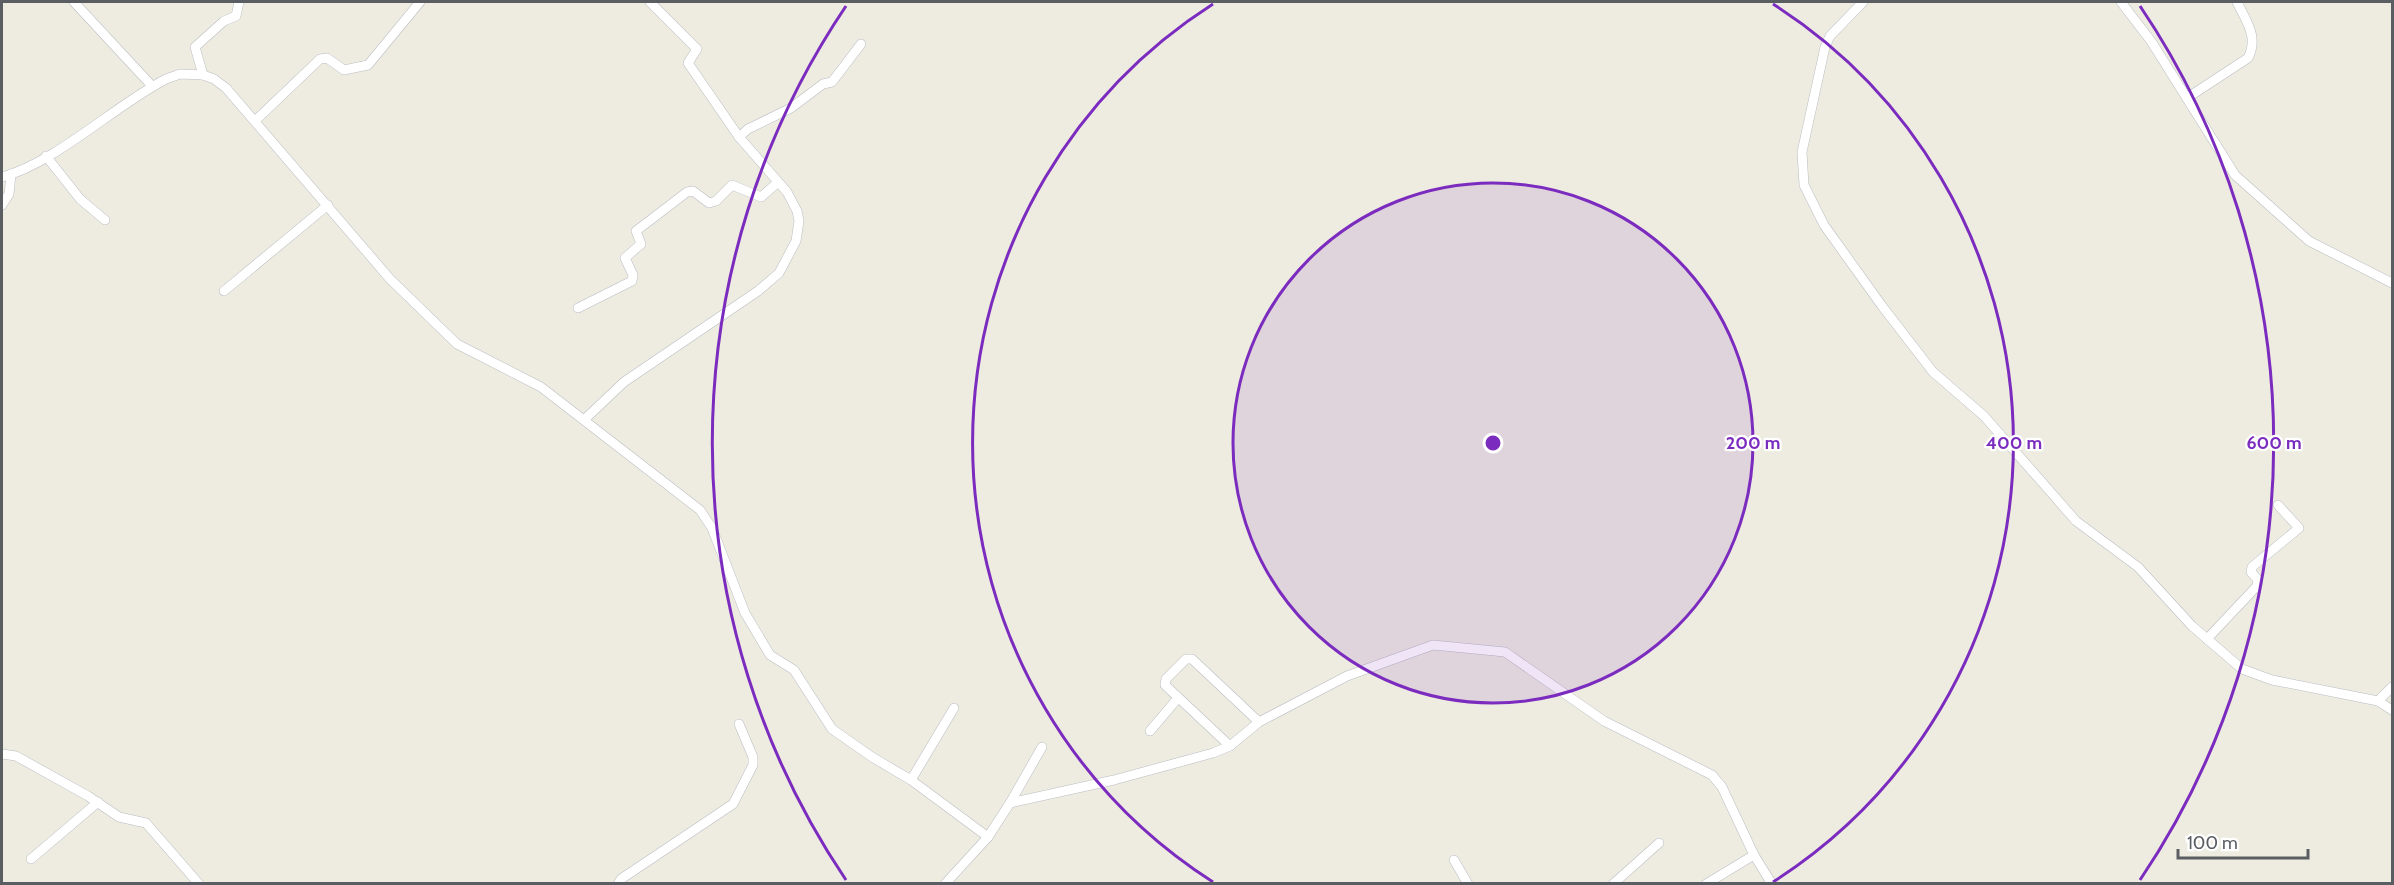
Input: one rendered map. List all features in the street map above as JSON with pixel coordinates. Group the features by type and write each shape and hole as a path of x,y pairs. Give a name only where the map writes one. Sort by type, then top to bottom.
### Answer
{"street":[{"path":"74,2 152,86"},
{"path":"202,75 195,47 224,21 236,16 239,2"},
{"path":"256,120 320,59 327,58 344,70 368,65 420,2"},
{"path":"585,419 624,382 758,291 779,273 796,241 799,221 787,192 739,137 688,63 697,49 650,2"},
{"path":"2121,2 2151,41 2235,175 2298,233 2323,249 2392,283"},
{"path":"2187,98 2248,58 2253,50 2254,37 2237,2"},
{"path":"1859,3 1827,41 1802,152 1804,185 1824,225 1933,372 1984,416 2071,516 2138,567 2207,639 2242,669 2260,677 2378,700 2392,710"},
{"path":"739,137 748,129 791,108 823,84 832,82 861,44"},
{"path":"2,206 9,194 6,175 46,156 152,86 180,74 202,75 214,79 226,88 256,120 390,279 457,344 525,378 585,419 690,501 706,517 745,613 770,655 794,670 832,729 872,757 911,780 988,837"},
{"path":"46,156 80,199 105,220"},
{"path":"578,308 632,281 633,275 626,258 641,244 636,231 687,192 693,191 709,203 716,201 732,185 758,197 766,194 777,183"},
{"path":"224,291 328,205"},
{"path":"2207,639 2259,583 2251,572 2252,567 2297,531 2297,526 2278,505"},
{"path":"1010,803 1114,780 1213,753 1230,746 1259,722 1347,676 1427,645 1505,652 1604,722 1712,775 1722,787 1755,855 1772,884"},
{"path":"1230,746 1165,685 1166,679 1186,659 1192,659 1259,722"},
{"path":"2378,700 2392,687"},
{"path":"1150,731 1178,698"},
{"path":"911,780 954,708"},
{"path":"618,884 621,879 734,804 753,765 753,757 739,724"},
{"path":"945,884 988,837 1042,747"},
{"path":"2,754 16,756 98,802 119,817 146,823 199,884"},
{"path":"31,859 98,802"},
{"path":"1613,884 1659,843"},
{"path":"1706,884 1755,855"},
{"path":"1454,861 1468,884"}]}
